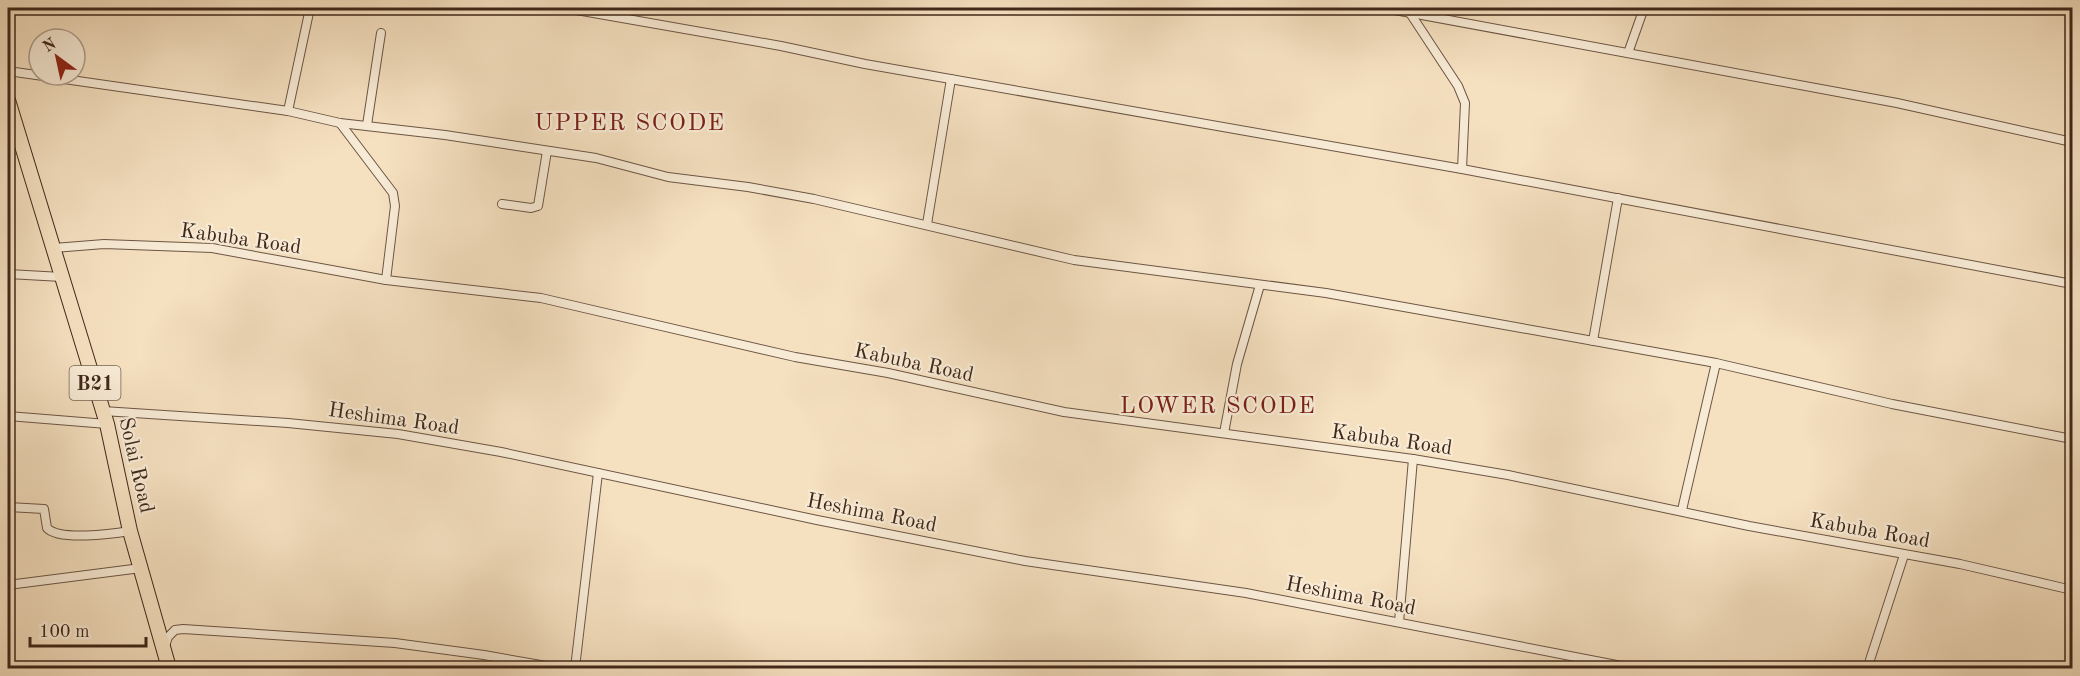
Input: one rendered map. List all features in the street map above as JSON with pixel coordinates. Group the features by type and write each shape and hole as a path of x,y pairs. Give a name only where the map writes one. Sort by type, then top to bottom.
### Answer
{"highway":[{"name":"Solai Road","path":"8,100 12,134 54,248 105,417 130,531 169,669"}],"street":[{"path":"288,111 310,8"},
{"path":"564,8 951,80 1462,169 2073,284"},
{"path":"1384,8 1897,103 2073,142"},
{"path":"1628,53 1644,8"},
{"path":"1410,13 1458,86 1466,103 1462,169"},
{"path":"368,125 381,33"},
{"path":"8,71 288,111 340,123 368,125 596,158 668,177 748,187 814,199 1074,260 1326,293 1716,363 1892,404 2073,439"},
{"path":"927,224 951,80"},
{"path":"340,123 393,193 395,206 386,280"},
{"path":"502,204 531,208 538,206 547,151"},
{"path":"1593,341 1618,198"},
{"name":"Kabuba Road","path":"54,248 104,244 212,248 386,280 564,302 795,357 888,373 1064,412 1413,459 1682,510 1749,526 2073,590"},
{"path":"8,274 62,278"},
{"path":"1224,433 1237,364 1260,285"},
{"path":"1682,510 1716,363"},
{"name":"Heshima Road","path":"8,416 105,417 355,429 501,452 817,520 1025,561 1246,593 1632,669"},
{"path":"1399,622 1413,459"},
{"path":"575,669 598,473"},
{"path":"8,507 44,509 47,528 52,532 72,535 130,531"},
{"path":"1869,663 1904,555"},
{"path":"8,585 141,568"},
{"path":"164,651 168,637 175,630 183,629 394,643 484,655 558,669"}],"district":[{"name":"UPPER SCODE","path":"630,122"},
{"name":"LOWER SCODE","path":"1218,405"}]}
